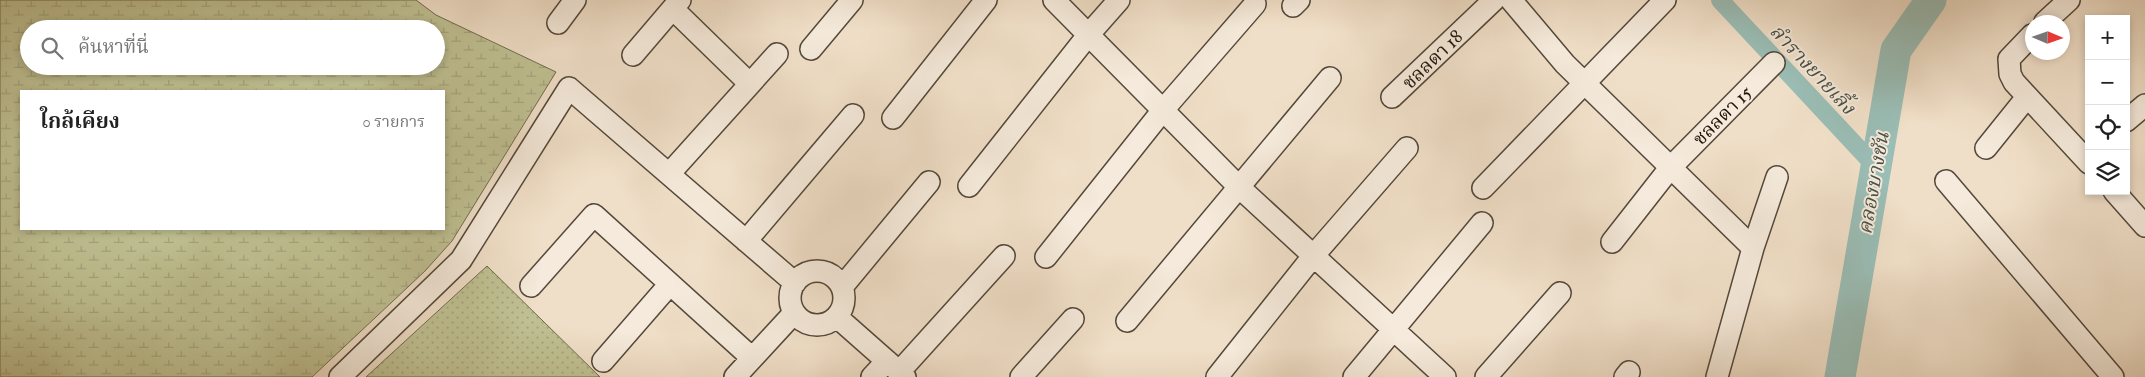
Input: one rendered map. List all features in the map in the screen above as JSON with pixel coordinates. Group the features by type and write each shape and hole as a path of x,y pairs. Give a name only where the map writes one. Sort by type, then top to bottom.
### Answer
{"street":[{"path":"558,23 575,0"},
{"path":"811,49 852,0"},
{"path":"893,118 986,0"},
{"path":"1054,0 1240,188 1445,377"},
{"path":"969,186 1089,34 1119,0"},
{"name":"ชลลดา 18","path":"1392,97 1494,0"},
{"path":"1511,0 1528,22 1585,84 1753,248"},
{"path":"1483,188 1665,0"},
{"path":"2053,15 2069,0"},
{"path":"633,55 676,4 750,84"},
{"path":"1046,257 1163,110 1255,4"},
{"path":"2025,42 2009,59 2010,74 2027,97 2085,156"},
{"path":"668,174 777,54"},
{"name":"ชลลดา 15","path":"1612,242 1670,168 1774,63"},
{"path":"1127,321 1330,78"},
{"path":"340,377 461,260 569,88 795,283"},
{"path":"1986,148 2027,97"},
{"path":"2130,117 2145,104"},
{"path":"746,241 853,115"},
{"path":"1217,377 1314,255 1407,148"},
{"path":"1717,377 1753,248 1777,177"},
{"path":"1946,181 2107,375"},
{"path":"842,286 929,182"},
{"path":"2118,195 2145,226"},
{"path":"531,286 594,214 752,358"},
{"path":"1354,377 1482,223"},
{"path":"872,377 897,370 1004,256"},
{"path":"811,271 829,273 842,286 844,305 836,316 825,324 808,324 794,313 790,296 795,283 803,274 811,271"},
{"path":"603,361 670,284"},
{"path":"1486,377 1560,293"},
{"path":"735,377 794,313"},
{"path":"836,316 897,370"},
{"path":"1021,377 1073,319"}],"green space":[{"path":"0,0 416,0 436,15 556,72 452,241 425,271 312,377 0,377"},
{"path":"487,266 600,377 366,377"}],"waterway":[{"name":"ลำรางยายเลิ้ง","path":"1720,0 1876,167"},
{"name":"คลองบางชัน","path":"1840,377 1896,50 1931,0"}]}
